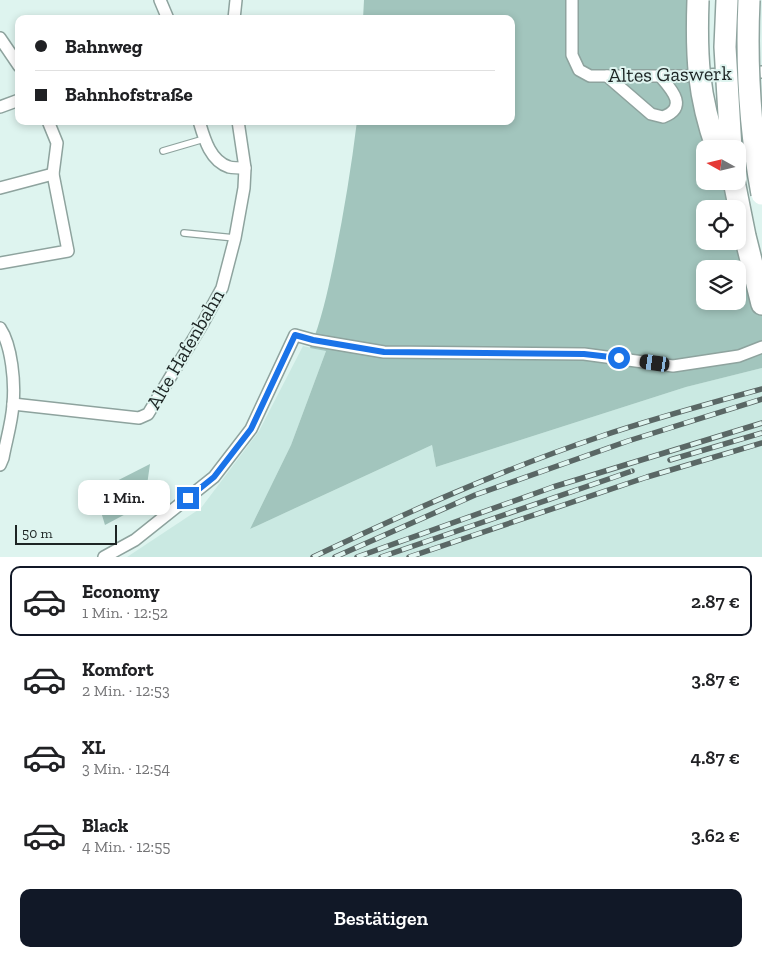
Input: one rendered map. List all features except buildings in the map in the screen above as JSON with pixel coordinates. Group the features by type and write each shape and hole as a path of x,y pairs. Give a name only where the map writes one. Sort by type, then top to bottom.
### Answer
{"highway":[{"path":"698,0 698,58 701,94 714,140"},
{"path":"727,0 725,47 730,140"},
{"path":"749,0 749,92 762,194"},
{"path":"736,190 762,304"}],"street":[{"path":"160,0 166,15"},
{"path":"234,15 236,0"},
{"name":"Altes Gaswerk","path":"572,0 572,55 579,70 590,76 685,76 762,72"},
{"path":"0,38 15,60"},
{"path":"607,76 651,114 658,117 668,115 675,106 676,101 674,92 660,76"},
{"path":"0,106 15,101"},
{"path":"0,263 68,251 53,174 57,143 50,125"},
{"path":"200,125 204,139 215,158 228,166 245,168"},
{"name":"Alte Hafenbahn","path":"13,404 139,418 148,414 222,288 235,238 244,188 245,168 239,125"},
{"path":"0,188 53,174"},
{"path":"0,328 5,336 11,359 13,404 0,465"},
{"path":"104,557 135,540 214,477 251,429 295,335 313,340 384,352 584,354 673,366 739,356 762,347"}],"lane":[{"path":"163,152 204,139"},
{"path":"184,233 235,238"}],"shaded area":[{"path":"364,0 698,0 716,140 696,140 696,190 736,190 738,200 696,200 696,250 746,250 746,234 762,304 762,368 686,387 436,467 432,445 250,529 291,445 326,351 310,348 321,318 326,297 346,194 356,125 515,125 515,15 363,15"},
{"path":"303,346 326,351 291,445 250,529 432,445 436,467 686,387 762,368 762,557 127,557 201,508 259,431"},
{"path":"150,464 147,485 152,500 105,525 95,492"}],"railway":[{"path":"313,557 383,524 526,463 639,424 762,389"},
{"path":"335,557 475,495 628,441 762,399"},
{"path":"357,557 553,487 762,423"},
{"path":"670,460 762,433"},
{"path":"409,557 647,477 762,443"},
{"path":"381,557 632,471"}],"route":[{"path":"188,498 214,477 251,429 295,335 313,340 384,352 584,354 619,358"}]}
